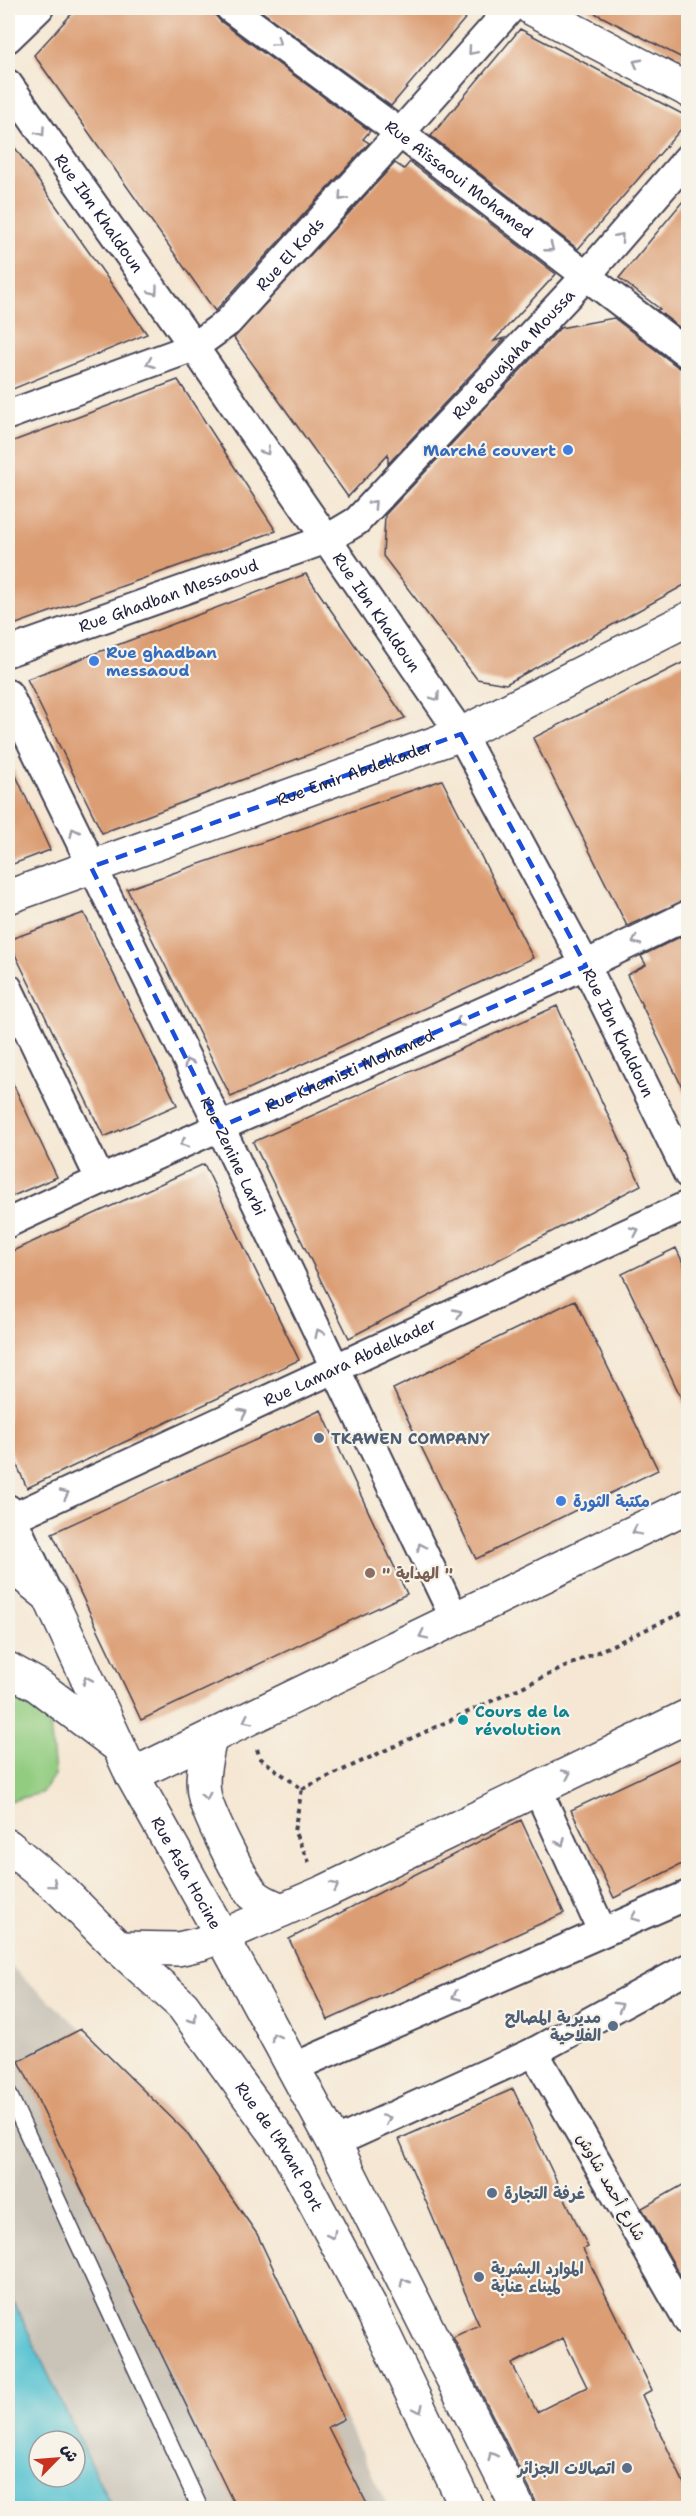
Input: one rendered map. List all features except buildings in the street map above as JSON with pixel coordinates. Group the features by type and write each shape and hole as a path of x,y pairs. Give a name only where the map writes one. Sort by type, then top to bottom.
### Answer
{"main road":[{"path":"531,8 688,90"},
{"name":"Rue Emir Abdelkader","path":"8,897 461,734 688,620"},
{"path":"132,1775 688,1506"},
{"name":"Rue Asla Hocine","path":"8,1563 49,1596 132,1775 334,2143"},
{"path":"8,1669 37,1685 116,1744"},
{"path":"119,1948 178,1949 222,1936 324,1892 688,1716"},
{"path":"210,1738 203,1773 205,1799 241,1879 254,1895 266,1904 282,1910"},
{"name":"Rue de l'Avant Port","path":"8,1846 61,1890 119,1948 183,2006 286,2148 370,2306 466,2508"},
{"path":"334,2143 518,2508"}],"street":[{"path":"8,38 39,8"},
{"name":"Rue Aïssaoui Mohamed","path":"230,8 400,133 688,354"},
{"name":"Rue El Kods","path":"8,416 194,347 228,322 511,8"},
{"name":"Rue Ibn Khaldoun","path":"8,84 194,347 461,734 586,966 688,1174"},
{"name":"Rue Bouajaha Moussa","path":"327,539 357,521 586,276 688,158"},
{"name":"Rue Ghadban Messaoud","path":"8,652 327,539"},
{"name":"Rue Zenine Larbi","path":"8,694 337,1369 455,1619"},
{"name":"Rue Khemisti Mohamed","path":"8,1222 100,1179 586,966 688,915"},
{"path":"8,988 100,1179"},
{"name":"Rue Lamara Abdelkader","path":"10,1514 337,1369 688,1205"},
{"name":"Rue Asla Hocine","path":"10,1514 49,1596"},
{"path":"537,1788 602,1931"},
{"path":"292,2068 688,1895"},
{"path":"334,2143 534,2052 688,1968"},
{"name":"شارع أحمد شاوش","path":"534,2052 688,2320"}],"lane":[{"path":"8,2092 200,2508"}],"path":[{"path":"302,1789 688,1610"},
{"path":"246,1720 260,1758 302,1789"},
{"path":"302,1789 294,1832 324,1892"}],"highlighted area":[{"path":"461,734 586,966 220,1127 91,867"}],"shaded area":[{"path":"8,1964 81,2029 187,2132 257,2234 388,2508 112,2508 87,2456 87,2429 74,2429 8,2290"}],"green space":[{"path":"8,1681 23,1683 50,1725 55,1775 41,1793 10,1801 8,1798"}],"water":[{"path":"8,2290 74,2429 27,2429 27,2489 87,2489 87,2456 112,2508 8,2508"}],"place":[{"name":"Marché couvert","path":"568,450"},
{"name":"Rue ghadban messaoud","path":"94,661"},
{"name":"TKAWEN COMPANY","path":"319,1438"},
{"name":"مكتبة الثورة","path":"561,1501"},
{"name":"\" الهداية \"","path":"370,1573"},
{"name":"Cours de la révolution","path":"463,1720"},
{"name":"مديرية المصالح الفلاحية","path":"613,2026"},
{"name":"غرفة التجارة","path":"492,2193"},
{"name":"الموارد البشرية لميناء عنابة","path":"479,2277"},
{"name":"اتصالات الجزائر","path":"627,2468"}]}
